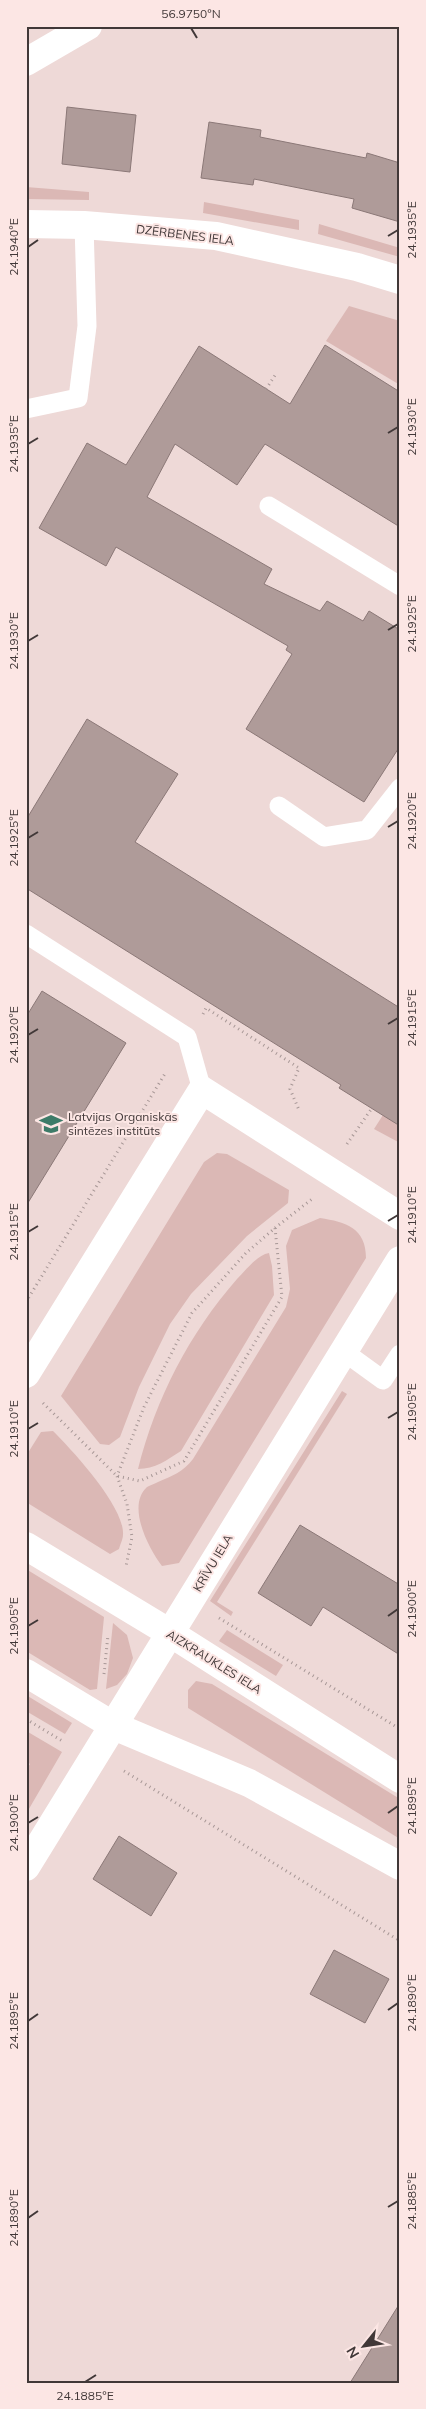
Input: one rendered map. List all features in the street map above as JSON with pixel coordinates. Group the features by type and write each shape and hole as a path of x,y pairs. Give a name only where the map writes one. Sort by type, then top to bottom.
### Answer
{"street":[{"path":"26,62 88,26"},
{"name":"DZĒRBENES IELA","path":"26,224 84,225 216,236 357,267 400,280"},
{"path":"26,1374 202,1090 400,1216"},
{"name":"KRĪVU IELA","path":"26,1867 400,1260"},
{"name":"AIZKRAUKLES IELA","path":"26,1546 170,1633 400,1779"},
{"path":"26,1673 114,1726 249,1783 400,1866"}],"lane":[{"path":"26,409 78,398 88,326 84,225"},
{"path":"269,506 400,586"},
{"path":"279,806 324,837 367,830 400,788"},
{"path":"26,934 187,1038 202,1090"},
{"path":"343,1351 383,1380 400,1354"}],"path":[{"path":"266,389 276,374"},
{"path":"348,1142 372,1108"},
{"path":"275,1228 282,1297 184,1461 140,1481 117,1476 144,1407 192,1313 246,1253 275,1228"},
{"path":"40,1400 117,1476 127,1504 132,1538 124,1573"},
{"path":"212,1613 400,1729"},
{"path":"103,1679 109,1630"},
{"path":"26,1719 69,1746"},
{"path":"119,1769 400,1941"}],"shaded area":[{"path":"26,187 89,192 89,200 26,199"},
{"path":"204,202 299,220 299,230 203,213"},
{"path":"319,224 400,248 400,257 318,234"},
{"path":"349,306 400,321 400,385 326,341"},
{"path":"383,1115 400,1125 400,1143 374,1129"},
{"path":"217,1153 227,1154 289,1190 288,1203 247,1236 191,1294 170,1324 139,1387 120,1437 109,1445 100,1444 61,1396 204,1162"},
{"path":"320,1218 353,1228 362,1240 366,1258 179,1563 162,1566 151,1549 142,1527 139,1516 141,1495 147,1487 177,1473 193,1459 286,1307 290,1289 286,1246 292,1230"},
{"path":"269,1253 274,1295 181,1451 155,1466 138,1469 154,1417 176,1368 189,1345 237,1279 256,1260"},
{"path":"342,1391 347,1394 217,1602 233,1612 231,1616 210,1601"},
{"path":"53,1431 96,1480 116,1510 121,1523 123,1537 119,1549 110,1554 26,1502 26,1456 41,1432"},
{"path":"26,1569 104,1617 97,1689 90,1690 26,1651"},
{"path":"113,1623 127,1635 133,1658 127,1674 117,1685 106,1689"},
{"path":"227,1630 283,1665 276,1676 219,1641"},
{"path":"196,1681 212,1684 400,1799 400,1839 188,1708 188,1690"},
{"path":"26,1695 72,1723 65,1734 26,1711"},
{"path":"28,1732 62,1752 26,1814 26,1770 30,1764 26,1761"}],"building":[{"path":"67,107 136,115 130,172 62,164"},
{"path":"209,122 261,130 260,137 366,158 367,153 400,163 400,222 352,208 354,199 254,179 253,185 201,178"},
{"path":"325,345 400,392 400,527 265,444 237,485 175,444 147,497 272,569 264,584 320,611 327,601 363,621 369,611 400,630 400,746 364,802 246,729 292,654 286,650 288,646 116,547 106,566 39,528 87,443 126,465 199,346 290,404"},
{"path":"87,719 178,774 135,842 400,1008 400,1126 339,1088 341,1085 26,888 26,820"},
{"name":"Latvijas Organiskās sintēzes institūts","path":"42,991 126,1043 26,1206 26,1017"},
{"path":"300,1525 400,1585 400,1655 323,1607 311,1626 258,1593"},
{"path":"119,1836 177,1873 151,1916 93,1879"},
{"path":"334,1950 389,1979 365,2023 310,1994"},
{"path":"400,2303 400,2383 350,2383"}],"place":[{"name":"Latvijas Organiskās sintēzes institūts","path":"51,1124"}]}
